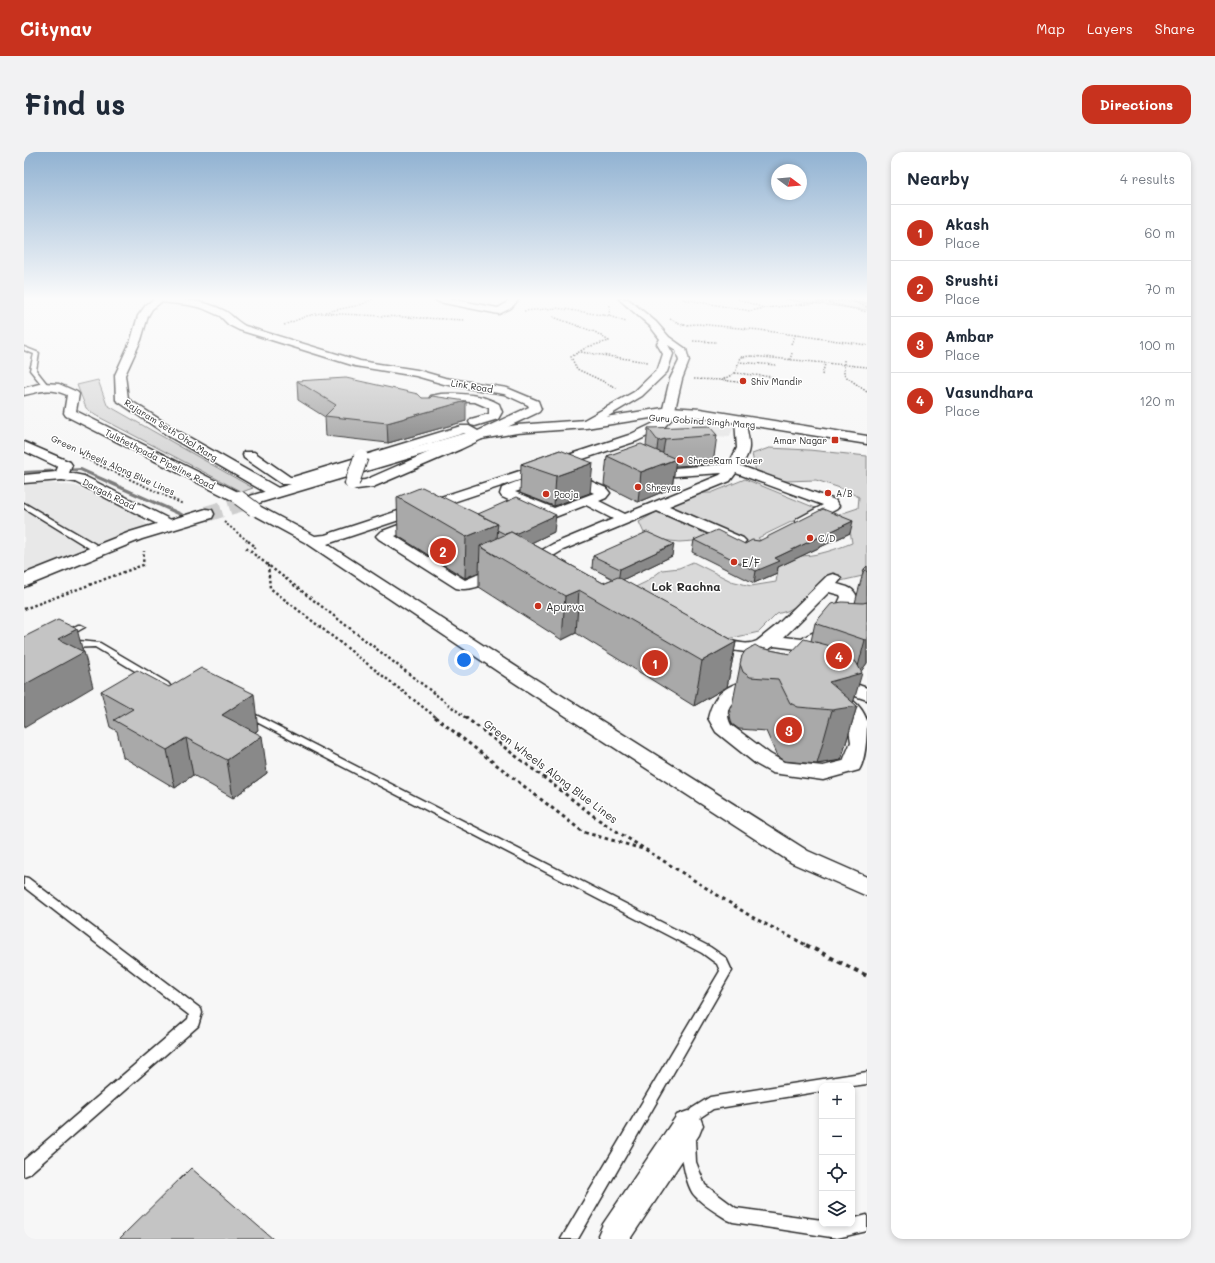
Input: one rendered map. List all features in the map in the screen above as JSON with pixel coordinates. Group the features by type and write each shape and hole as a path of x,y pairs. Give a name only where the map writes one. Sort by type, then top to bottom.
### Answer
{"street":[{"name":"Rajaram Seth Ohol Marg","path":"132,350 120,375 122,400 174,434 275,492"},
{"name":"Link Road","path":"309,350 359,364 417,372 444,381 507,392 534,403 535,409 478,435"},
{"path":"255,504 275,492 449,441 517,429 586,424 638,394 663,370 668,354 665,350"},
{"path":"681,350 684,361 676,378 668,415 658,426 633,438 420,519 385,534 384,536 462,584 467,585 507,561 539,565 558,547 725,478 744,448 741,422"},
{"name":"Tulshethpada Pipeline Road","path":"24,392 45,385 61,387 73,394 70,413 239,498 255,504 542,692 800,857 867,887"},
{"path":"451,388 479,391 491,394 509,402 512,407 496,421 497,423 502,424"},
{"path":"417,403 429,409 435,398 472,399 490,402 495,406 496,412 494,416 374,451 361,457 352,483 357,485 368,484 478,435"},
{"name":"Guru Gobind Singh Marg","path":"586,424 643,416 668,415 761,424 867,440"},
{"path":"249,455 287,481 296,481 465,430 478,435"},
{"path":"24,446 63,471"},
{"path":"714,454 730,469"},
{"path":"661,473 730,469 760,476 830,503 832,506 790,528"},
{"name":"Dargah Road","path":"24,479 63,471 168,524"},
{"path":"557,473 601,491 602,494 588,500 555,513 545,511 507,494 507,491 557,473"},
{"path":"258,483 280,476"},
{"path":"588,500 624,520"},
{"path":"657,506 750,547"},
{"path":"24,581 131,537 168,524 206,514"},
{"path":"312,541 420,519"},
{"path":"697,636 719,645 764,644 801,652 816,637 825,634 858,636 861,634 862,630 859,623 846,614 844,608 853,590 829,583 764,644"},
{"path":"764,644 773,678 731,693 721,704 718,718 723,728 737,740 763,760 779,768 823,773 852,765 861,742 858,723 849,706 821,691 815,682 867,694"},
{"path":"614,1236 688,1125"}],"lane":[{"path":"28,350 37,353 33,370 45,385"},
{"path":"24,505 92,546"},
{"path":"60,636 81,627"},
{"path":"58,648 78,644 97,645 165,685 171,693 176,695"},
{"path":"240,710 706,950 722,961 726,971 570,1239"},
{"path":"24,881 196,1013 193,1022 24,1169"},
{"path":"867,1078 710,1103 696,1113 688,1125 689,1162 699,1190 733,1215 838,1230 867,1223"}],"path":[{"path":"584,350 572,357 577,369 611,386"},
{"path":"580,352 664,364"},
{"path":"790,360 792,354"},
{"path":"735,373 740,358 752,356 867,367"},
{"path":"844,360 844,375 867,392"},
{"path":"738,362 776,365"},
{"path":"822,375 825,364"},
{"path":"722,380 735,373 774,377"},
{"path":"707,380 722,380 744,383"},
{"name":"Green Wheels Along Blue Lines","path":"80,457 184,504"},
{"path":"222,521 256,547 251,551"},
{"path":"24,609 143,565 145,553 131,537"},
{"name":"Green Wheels Along Blue Lines","path":"246,548 599,820 752,917 867,976"},
{"path":"268,564 270,588 583,832 646,850"}],"shaded area":[{"path":"98,380 107,405 253,488 242,492 95,415 86,408 77,385"},
{"path":"685,423 734,427 729,437 656,432"},
{"path":"769,448 809,450 867,456 867,575 836,582 813,597 787,611 777,614 759,632 728,639 627,591 646,582 662,570 679,568 693,562 731,581 751,586 776,582 778,570 765,560 709,540 679,542 653,539 644,533 639,522 656,512 698,493 711,493 745,479 818,509 758,538 769,547 780,552 803,556 827,552 852,543 850,530 838,519 840,514 858,508 859,497 840,488 816,480 786,481 767,478 756,472 752,454"},
{"path":"36,482 76,486 137,514 151,529 24,576 24,483"}],"building":[{"path":"346,378 418,394 422,398 430,398 432,396 466,401 387,423 325,416 336,405 297,381"},
{"path":"709,426 717,435 665,439 658,441 648,428"},
{"path":"641,444 676,459 641,472 607,456"},
{"path":"560,450 593,463 556,476 521,464"},
{"path":"422,487 498,524 466,537 397,497"},
{"path":"517,497 556,515 515,534 511,532 505,534 497,530 498,524 478,514"},
{"path":"823,509 853,521 775,558 780,561 756,571 694,540 717,530 745,544 752,540 759,541"},
{"path":"511,532 603,583 618,577 736,642 702,661 579,590 565,596 480,546"},
{"path":"647,532 674,544 620,569 593,556"},
{"path":"842,602 867,602 867,638 865,640 815,623 831,604"},
{"path":"58,620 77,629 58,639 84,652 24,685 24,637"},
{"path":"804,639 827,645 849,656 847,658 856,662 862,673 829,682 857,706 832,710 798,707 790,703 778,679 750,677 743,672 740,664 742,656 745,651 755,645 760,648 790,654"},
{"path":"201,668 254,694 222,715 262,736 227,760 186,738 167,750 114,720 133,709 101,691 137,670 169,687"},
{"path":"191,1168 273,1239 119,1239"}],"waterway":[{"path":"24,472 81,469 180,514"}],"tunnel":[{"path":"206,514 256,499"}],"place":[{"name":"Shiv Mandir","path":"743,381"},
{"name":"Amar Nagar","path":"835,440"},
{"name":"ShreeRam Tower","path":"680,460"},
{"name":"Shreyas","path":"638,487"},
{"name":"A/B","path":"828,493"},
{"name":"Pooja","path":"546,494"},
{"name":"C/D","path":"810,538"},
{"name":"Srushti","path":"443,551"},
{"name":"E/F","path":"734,562"},
{"name":"Apurva","path":"538,606"},
{"name":"Vasundhara","path":"839,656"},
{"name":"Akash","path":"655,663"},
{"name":"Ambar","path":"789,730"}],"district":[{"name":"Lok Rachna","path":"686,586"}]}
